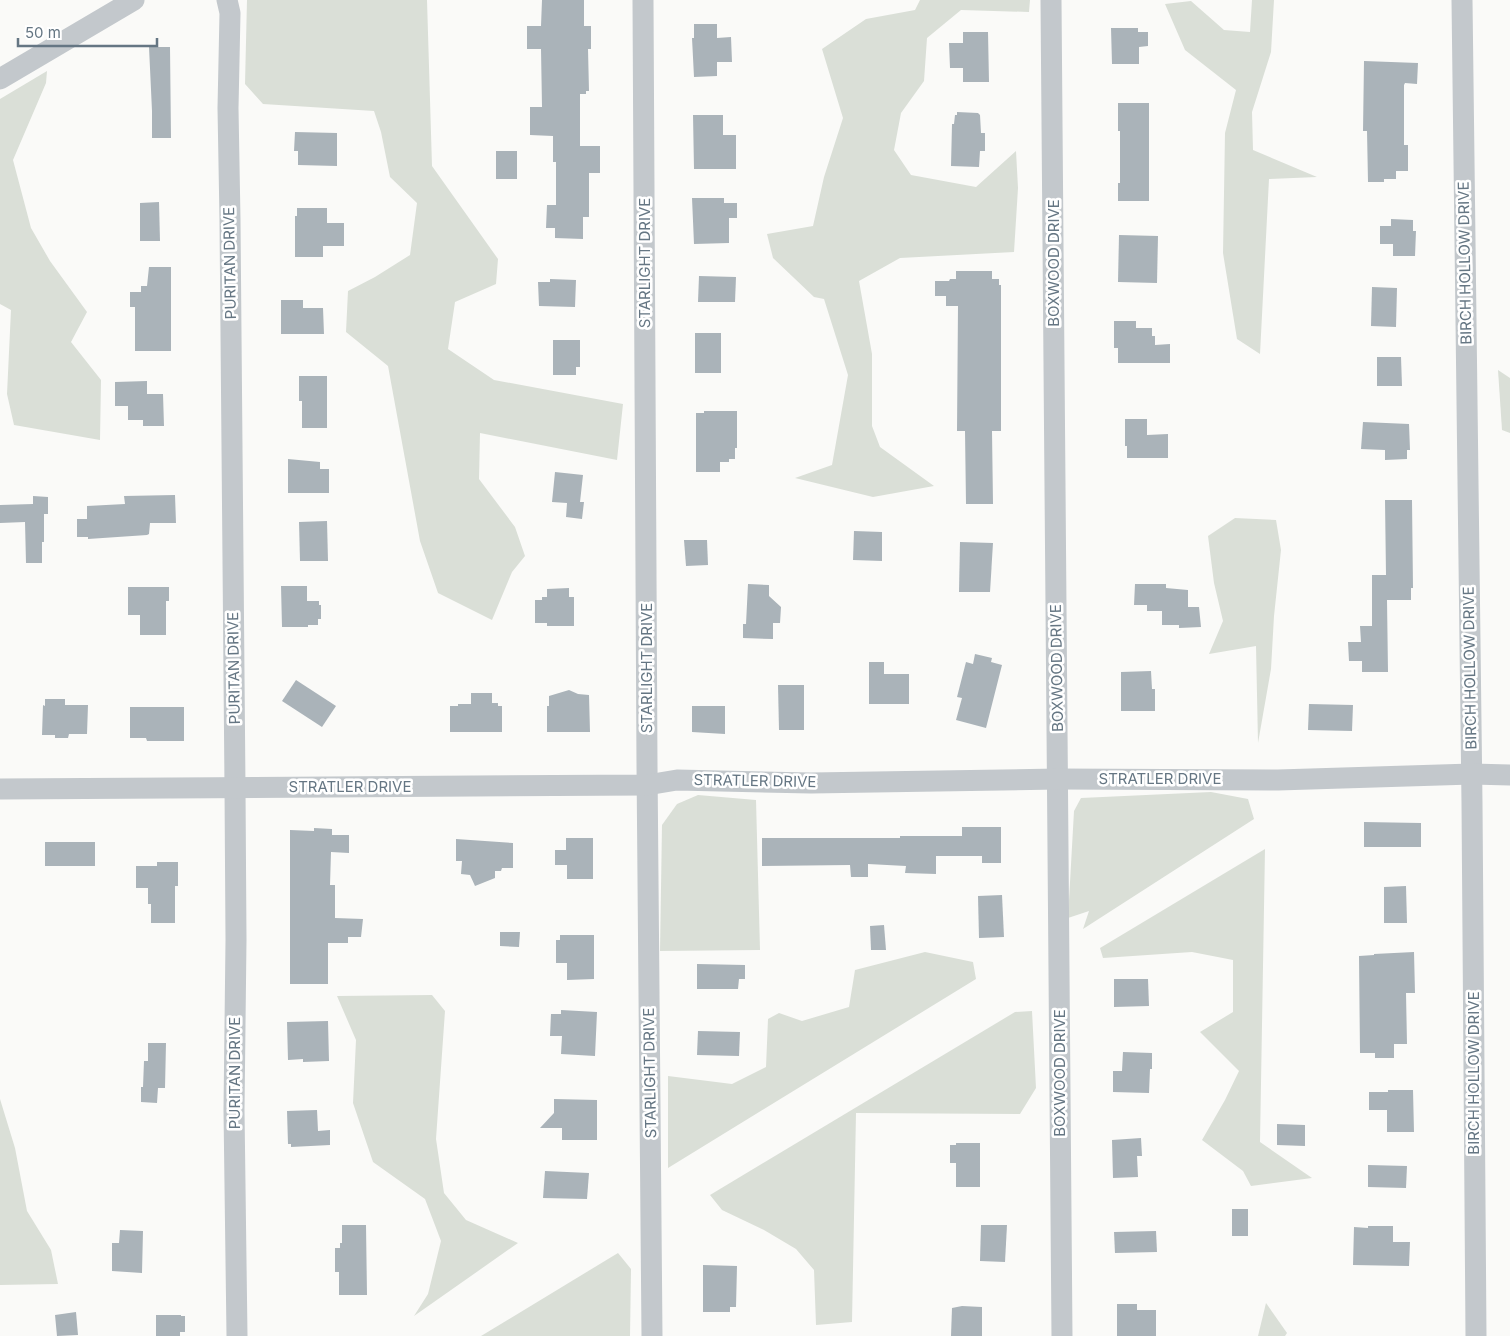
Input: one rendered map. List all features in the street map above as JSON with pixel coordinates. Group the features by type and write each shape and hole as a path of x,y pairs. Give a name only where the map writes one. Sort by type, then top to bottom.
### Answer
{"street":[{"path":"0,79 134,0"},
{"name":"PURITAN DRIVE","path":"227,0 230,13 228,108 235,788 234,1110 237,1336"},
{"name":"STARLIGHT DRIVE","path":"643,0 652,1336"},
{"name":"BOXWOOD DRIVE","path":"1052,0 1062,1336"},
{"name":"BIRCH HOLLOW DRIVE","path":"1462,0 1472,774 1476,1336"},
{"name":"STRATLER DRIVE","path":"0,789 647,785 677,780 811,782 1058,779 1278,780 1472,774 1510,775"}],"shaded area":[{"path":"247,0 427,0 432,166 498,259 496,284 455,302 448,349 494,380 623,404 617,460 480,433 479,479 515,527 525,556 512,572 492,620 438,593 420,541 388,366 346,332 348,291 410,255 417,203 390,177 381,132 374,111 263,104 245,84"},
{"path":"920,0 1030,0 1029,12 961,10 927,38 924,81 901,113 894,150 911,175 976,187 1016,151 1018,188 1014,252 900,258 859,281 872,354 872,426 880,447 934,486 873,497 795,478 832,465 848,375 824,299 814,297 773,258 767,234 813,226 824,177 843,118 822,49 866,19 915,10"},
{"path":"1252,0 1274,0 1271,52 1252,112 1253,150 1317,177 1269,179 1260,354 1237,339 1223,253 1225,133 1236,90 1185,50 1165,4 1191,1 1224,30 1250,32"},
{"path":"47,71 46,83 13,160 31,228 50,261 87,312 71,342 101,380 100,440 14,425 7,394 11,310 0,304 0,99"},
{"path":"1498,370 1510,378 1510,433 1502,430"},
{"path":"1235,518 1276,520 1281,550 1271,669 1258,743 1256,646 1209,654 1223,621 1214,583 1208,536"},
{"path":"1211,792 1248,799 1254,819 1083,929 1089,911 1068,918 1074,811 1081,798"},
{"path":"698,795 756,800 760,950 660,951 662,825 677,804"},
{"path":"1265,849 1260,1142 1312,1178 1251,1186 1243,1171 1202,1140 1239,1071 1200,1032 1233,1012 1233,960 1192,952 1103,958 1100,948"},
{"path":"925,952 973,962 976,979 668,1168 668,1076 732,1084 766,1067 768,1019 779,1013 802,1021 849,1007 855,970"},
{"path":"432,995 445,1011 436,1139 444,1193 466,1220 518,1243 414,1316 428,1294 441,1241 425,1199 373,1162 353,1103 356,1040 337,996"},
{"path":"1032,1011 1036,1088 1020,1114 856,1113 852,1322 816,1325 814,1270 796,1249 764,1230 722,1210 710,1195 1015,1012"},
{"path":"0,1099 15,1148 27,1211 51,1250 58,1284 0,1285"},
{"path":"618,1253 631,1269 630,1336 481,1336"},
{"path":"1266,1303 1287,1333 1285,1336 1258,1336"}],"building":[{"path":"542,0 584,0 584,26 591,26 591,49 588,49 589,91 586,91 586,94 580,94 580,146 600,146 600,173 589,173 589,217 583,217 583,239 555,238 555,228 546,228 547,205 556,205 556,162 553,162 553,136 530,135 530,107 542,107 541,49 527,49 527,26 541,26"},
{"path":"694,24 717,24 717,38 731,37 732,62 717,62 717,76 694,77 692,38 694,38"},
{"path":"1111,28 1138,28 1138,32 1148,32 1148,46 1139,47 1139,64 1112,64"},
{"path":"963,32 988,32 989,82 963,82 963,68 950,68 949,43 963,43"},
{"path":"149,47 170,47 171,138 152,138"},
{"path":"1364,61 1418,63 1417,84 1405,83 1404,85 1404,145 1408,145 1408,171 1396,171 1396,179 1384,179 1384,182 1368,182 1367,131 1363,131"},
{"path":"1118,103 1149,103 1149,201 1118,201 1120,131 1118,131"},
{"path":"957,112 978,113 980,115 981,133 985,133 985,151 980,151 979,167 951,166 952,124 954,124"},
{"path":"693,115 723,115 723,135 736,135 736,169 694,169"},
{"path":"295,132 337,133 337,166 298,165 298,151 294,151"},
{"path":"496,151 517,151 517,179 496,179"},
{"path":"692,198 724,198 724,203 737,203 737,218 729,218 729,243 694,244"},
{"path":"159,202 160,241 140,241 140,203"},
{"path":"297,208 327,208 327,223 344,223 344,246 323,246 323,257 295,257 295,216 297,216"},
{"path":"1391,219 1413,220 1413,231 1416,231 1415,256 1393,256 1393,244 1380,244 1380,226 1391,226"},
{"path":"1119,235 1158,236 1157,283 1118,282"},
{"path":"149,267 171,267 171,351 135,351 135,307 130,307 130,292 141,292 141,286 147,286"},
{"path":"956,271 992,271 992,279 999,279 999,285 1001,285 1001,431 992,431 993,504 966,504 965,431 957,431 958,306 946,306 946,296 935,296 935,281 956,279"},
{"path":"699,276 736,277 735,302 698,302"},
{"path":"550,279 576,280 575,307 539,306 538,282 550,282"},
{"path":"1372,287 1397,288 1396,327 1371,326"},
{"path":"281,300 303,300 303,308 323,308 324,334 281,334"},
{"path":"1114,321 1136,321 1136,328 1152,328 1152,336 1155,336 1155,345 1170,344 1170,363 1118,363 1118,348 1114,348"},
{"path":"695,333 721,333 721,373 695,373"},
{"path":"553,340 580,340 580,367 576,367 576,375 553,375"},
{"path":"1377,357 1401,357 1402,386 1377,386"},
{"path":"299,376 327,376 327,428 302,428 302,401 299,401"},
{"path":"147,381 147,394 163,394 164,426 143,426 143,420 128,420 128,406 115,406 115,382"},
{"path":"704,411 737,411 737,448 735,448 735,459 729,459 729,462 720,462 720,472 696,472 696,413 704,413"},
{"path":"1125,419 1147,419 1147,435 1168,434 1168,458 1127,458"},
{"path":"1363,422 1409,424 1410,450 1407,450 1407,459 1385,460 1385,450 1361,449"},
{"path":"288,459 320,462 320,469 329,469 329,493 288,493"},
{"path":"555,472 583,475 580,502 584,502 582,519 566,517 567,503 552,502"},
{"path":"175,495 176,523 150,523 149,534 147,535 88,539 88,537 77,537 77,519 87,519 87,506 125,504 124,496"},
{"path":"33,496 48,497 48,514 44,514 42,563 26,563 25,522 0,523 0,505 33,504"},
{"path":"1385,500 1412,500 1413,588 1411,588 1411,600 1387,600 1388,672 1362,672 1362,661 1349,661 1348,642 1361,642 1360,626 1372,626 1372,575 1386,575"},
{"path":"327,521 328,561 300,561 299,522"},
{"path":"854,531 882,532 882,561 853,560"},
{"path":"684,540 707,540 708,565 686,566"},
{"path":"960,542 993,543 990,592 959,592"},
{"path":"748,584 769,585 769,596 781,607 780,623 773,623 773,639 743,638 743,624 746,624"},
{"path":"1135,584 1166,584 1166,588 1188,590 1188,607 1199,607 1201,627 1179,628 1179,625 1162,625 1162,611 1147,611 1147,605 1134,605"},
{"path":"281,586 307,586 307,601 319,601 319,605 321,605 321,619 318,619 318,625 282,627"},
{"path":"128,587 169,587 169,601 166,601 166,635 140,635 140,615 128,615"},
{"path":"569,588 569,597 574,597 574,626 547,626 547,623 535,623 535,600 542,600 542,597 547,597 547,589"},
{"path":"975,654 992,658 991,662 1002,665 986,728 956,720 962,698 957,697 966,662 973,664"},
{"path":"869,662 884,662 884,674 909,674 909,704 869,704"},
{"path":"1151,671 1152,689 1155,689 1155,711 1121,711 1121,672"},
{"path":"296,680 336,706 322,727 282,701"},
{"path":"778,685 804,685 804,730 779,730"},
{"path":"569,690 578,694 589,695 590,732 547,732 549,696"},
{"path":"471,693 492,693 492,703 498,703 498,706 502,706 502,732 450,732 450,706 471,704"},
{"path":"45,699 65,699 65,705 88,705 87,734 69,734 68,738 42,735"},
{"path":"1309,704 1353,705 1352,731 1308,730"},
{"path":"692,706 725,706 725,734 692,732"},
{"path":"130,707 184,707 184,741 147,741 146,738 130,738"},
{"path":"1364,822 1421,823 1421,847 1364,847"},
{"path":"962,827 1001,827 1001,863 982,863 982,856 936,856 936,874 905,873 906,866 868,864 868,877 851,877 850,865 762,866 762,838 962,836"},
{"path":"314,828 332,829 332,835 349,835 349,853 331,852 330,885 335,885 335,918 363,919 361,937 348,937 348,943 328,943 328,984 290,984 290,830 314,831"},
{"path":"566,838 593,838 593,879 567,879 567,865 555,865 555,850 566,850"},
{"path":"456,839 513,843 513,868 502,868 501,871 495,871 495,878 475,886 470,875 461,874 462,861 456,861"},
{"path":"45,842 95,842 95,866 45,866"},
{"path":"157,862 178,862 178,886 175,886 175,923 151,923 151,904 148,904 148,888 136,888 136,866 157,866"},
{"path":"1406,886 1407,923 1384,923 1384,887"},
{"path":"1002,895 1004,937 979,938 978,896"},
{"path":"884,925 886,950 871,950 870,926"},
{"path":"500,932 520,932 519,947 500,946"},
{"path":"560,935 594,935 594,979 567,980 567,963 556,963 556,940 560,940"},
{"path":"1414,952 1415,993 1406,993 1407,1044 1394,1044 1394,1058 1375,1058 1375,1053 1360,1053 1359,956"},
{"path":"697,964 745,965 745,979 739,979 738,989 697,989"},
{"path":"1114,979 1148,979 1149,1006 1114,1007"},
{"path":"561,1010 597,1012 595,1056 561,1054 562,1036 550,1036 551,1014 561,1014"},
{"path":"328,1021 329,1061 303,1062 303,1059 288,1060 287,1022"},
{"path":"698,1031 740,1032 739,1056 697,1055"},
{"path":"148,1043 166,1043 165,1088 158,1088 157,1103 141,1102 144,1061 148,1061"},
{"path":"1123,1052 1152,1053 1149,1093 1113,1092 1113,1071 1122,1071"},
{"path":"1388,1090 1413,1090 1414,1132 1387,1132 1387,1110 1369,1110 1369,1092 1388,1092"},
{"path":"554,1099 597,1100 597,1140 562,1140 562,1128 540,1128 554,1113"},
{"path":"317,1110 318,1131 330,1130 330,1145 291,1147 291,1144 288,1144 287,1111"},
{"path":"1277,1124 1305,1125 1305,1146 1277,1145"},
{"path":"1141,1138 1142,1156 1137,1156 1138,1177 1113,1178 1112,1140"},
{"path":"956,1143 980,1143 980,1187 956,1187 956,1163 950,1163 950,1145 956,1145"},
{"path":"1368,1165 1407,1166 1406,1188 1368,1187"},
{"path":"545,1171 589,1173 587,1199 543,1198"},
{"path":"1232,1209 1248,1209 1248,1236 1232,1236"},
{"path":"342,1225 366,1225 367,1295 339,1295 339,1272 335,1272 335,1248 340,1248 340,1243 342,1243"},
{"path":"981,1225 1007,1225 1005,1262 980,1261"},
{"path":"1368,1226 1393,1226 1393,1242 1410,1242 1409,1266 1353,1265 1354,1227 1368,1228"},
{"path":"120,1230 143,1231 142,1273 112,1271 112,1243 119,1243"},
{"path":"1156,1231 1157,1252 1115,1253 1114,1232"},
{"path":"703,1265 737,1266 736,1307 730,1307 730,1312 703,1312"},
{"path":"1117,1304 1137,1304 1137,1310 1156,1310 1156,1336 1117,1336"},
{"path":"962,1306 982,1307 982,1336 951,1336 952,1308"},
{"path":"76,1312 78,1335 57,1336 55,1315"},
{"path":"156,1315 185,1316 185,1332 180,1332 180,1336 156,1336"}]}
